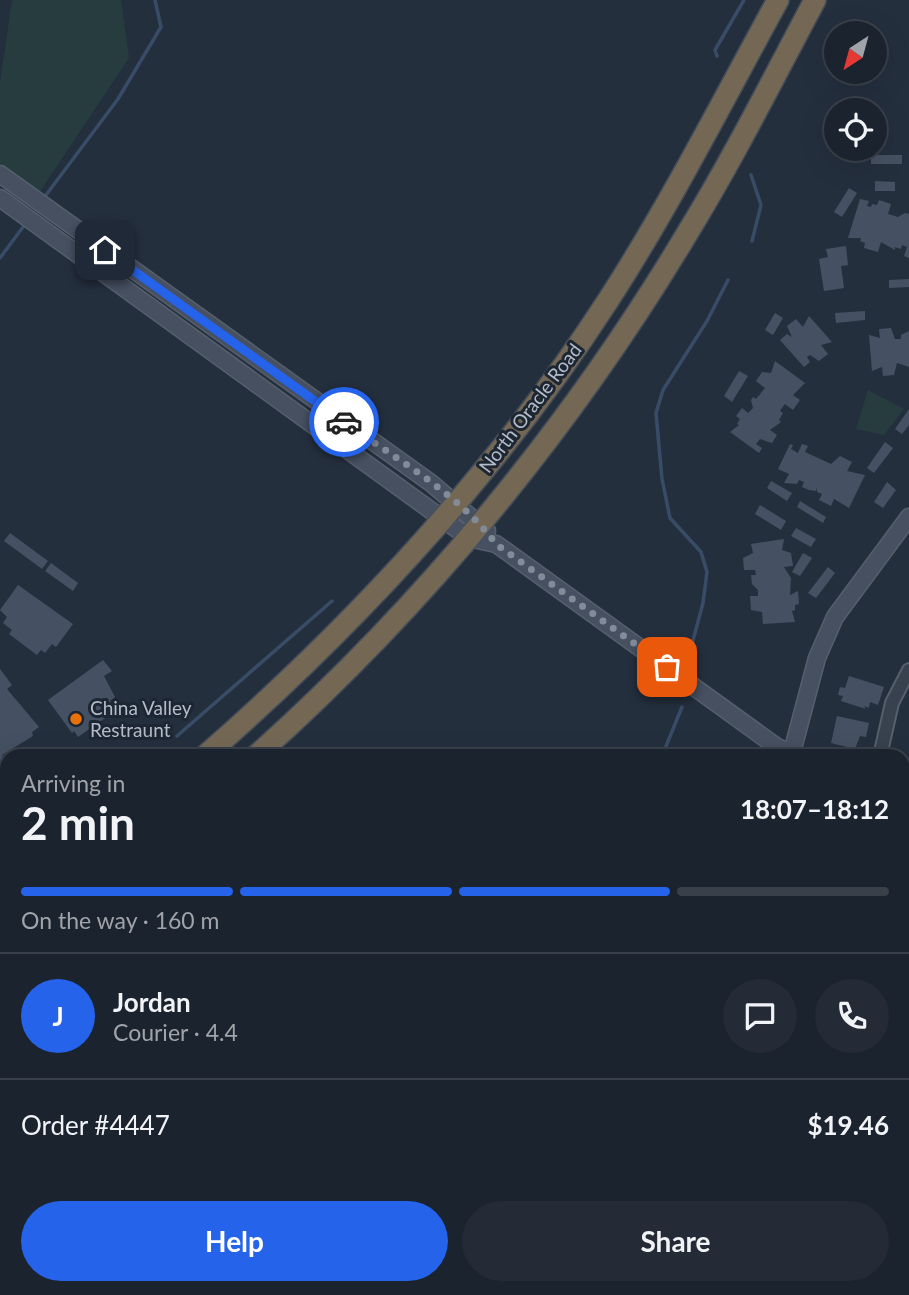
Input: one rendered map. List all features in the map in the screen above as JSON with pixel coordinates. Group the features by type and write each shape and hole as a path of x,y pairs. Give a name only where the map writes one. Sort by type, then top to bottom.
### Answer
{"highway":[{"name":"North Oracle Road","path":"213,749 280,690 395,575 528,417 608,301 650,233 778,0"},
{"name":"North Oracle Road","path":"263,749 372,644 475,531 527,467 630,324 688,232 815,0"}],"street":[{"path":"0,174 316,403 475,531 782,749"},
{"path":"17,186 2,204 28,219 305,420 449,511"},
{"path":"305,420 316,403"},
{"path":"793,749 817,657 835,617 909,517"},
{"path":"882,749 892,703 909,670"}],"green space":[{"path":"12,0 121,0 129,58 39,193 0,164 0,83"},
{"path":"868,390 904,409 884,435 856,429"}],"building":[{"path":"887,155 902,155 902,164 871,164 871,161 887,161"},
{"path":"875,181 895,182 895,191 875,191"},
{"path":"849,188 857,193 842,217 834,212"},
{"path":"860,199 869,201 867,206 871,207 872,204 877,205 879,200 891,204 888,214 898,217 909,214 909,258 904,256 907,247 902,245 901,249 895,247 895,250 881,242 878,252 864,248 865,243 860,241 861,238 848,238"},
{"path":"846,246 848,265 841,266 844,288 824,291 819,259 828,257 826,249"},
{"path":"909,279 909,287 889,288 889,280"},
{"path":"865,311 865,320 836,323 835,313"},
{"path":"775,313 783,318 773,335 765,330"},
{"path":"809,316 832,342 821,345 828,354 819,361 810,355 807,357 810,362 804,367 780,340 787,334 792,337 787,326 796,319 803,327"},
{"path":"891,328 895,339 901,339 901,335 909,331 909,367 897,363 894,375 883,376 882,367 872,371 869,335 880,338 879,329"},
{"path":"775,361 805,383 793,395 800,400 793,410 785,404 780,411 783,413 779,420 781,422 770,430 777,435 772,443 760,439 756,444 762,448 759,453 730,432 739,425 737,424 740,419 736,416 742,408 748,413 753,408 751,400 753,397 756,399 765,388 756,381 762,372 771,373"},
{"path":"739,371 748,376 732,402 724,396"},
{"path":"909,409 909,425 902,434 895,429"},
{"path":"885,442 893,448 874,473 867,468"},
{"path":"790,444 793,445 791,449 798,453 802,444 808,446 805,452 831,464 840,456 852,462 847,471 865,475 849,508 834,499 831,506 819,500 822,494 817,492 817,487 816,491 809,490 802,487 804,482 799,480 797,484 784,483 789,474 778,469"},
{"path":"771,481 792,493 787,501 767,488"},
{"path":"887,482 896,490 883,508 874,502"},
{"path":"800,501 826,517 823,523 797,507"},
{"path":"760,505 786,521 781,530 755,514"},
{"path":"796,528 816,539 811,547 791,536"},
{"path":"10,533 48,561 42,569 4,541"},
{"path":"784,539 782,550 791,553 793,566 784,567 791,578 790,595 798,591 799,604 795,605 795,610 792,611 795,622 763,624 762,612 751,610 750,596 758,596 758,590 752,584 751,575 756,575 755,570 744,570 743,558 753,553 751,544"},
{"path":"803,553 812,558 800,576 792,572"},
{"path":"51,563 78,583 73,591 45,571"},
{"path":"828,567 835,573 816,598 808,593"},
{"path":"18,585 73,624 56,647 52,644 45,653 41,650 37,655 9,634 12,630 3,623 7,617 0,610"},
{"path":"103,660 112,671 104,676 115,697 110,701 112,704 104,710 108,716 78,737 74,731 72,733 48,700"},
{"path":"0,669 12,685 7,689 39,727 32,732 33,736 12,749 0,749"},
{"path":"849,676 884,687 878,705 870,702 869,708 864,706 866,709 841,701 843,696 838,695 840,687 845,688"},
{"path":"837,716 869,723 866,737 860,736 855,749 831,743"}],"waterway":[{"path":"43,199 118,99 161,27 155,0"},
{"path":"717,56 715,50 744,0"},
{"path":"751,175 761,205 752,241"},
{"path":"0,258 26,223"},
{"path":"688,659 703,603 707,572 701,552 670,518 662,479 656,413 663,390 707,321 728,280"},
{"path":"177,736 332,601"},
{"path":"665,749 682,707"}],"way so far":[{"path":"344,422 431,483 481,524 496,544 667,667"}],"place":[{"name":"China Valley Restraunt","path":"76,719"}],"route":[{"path":"105,250 344,422"}]}
